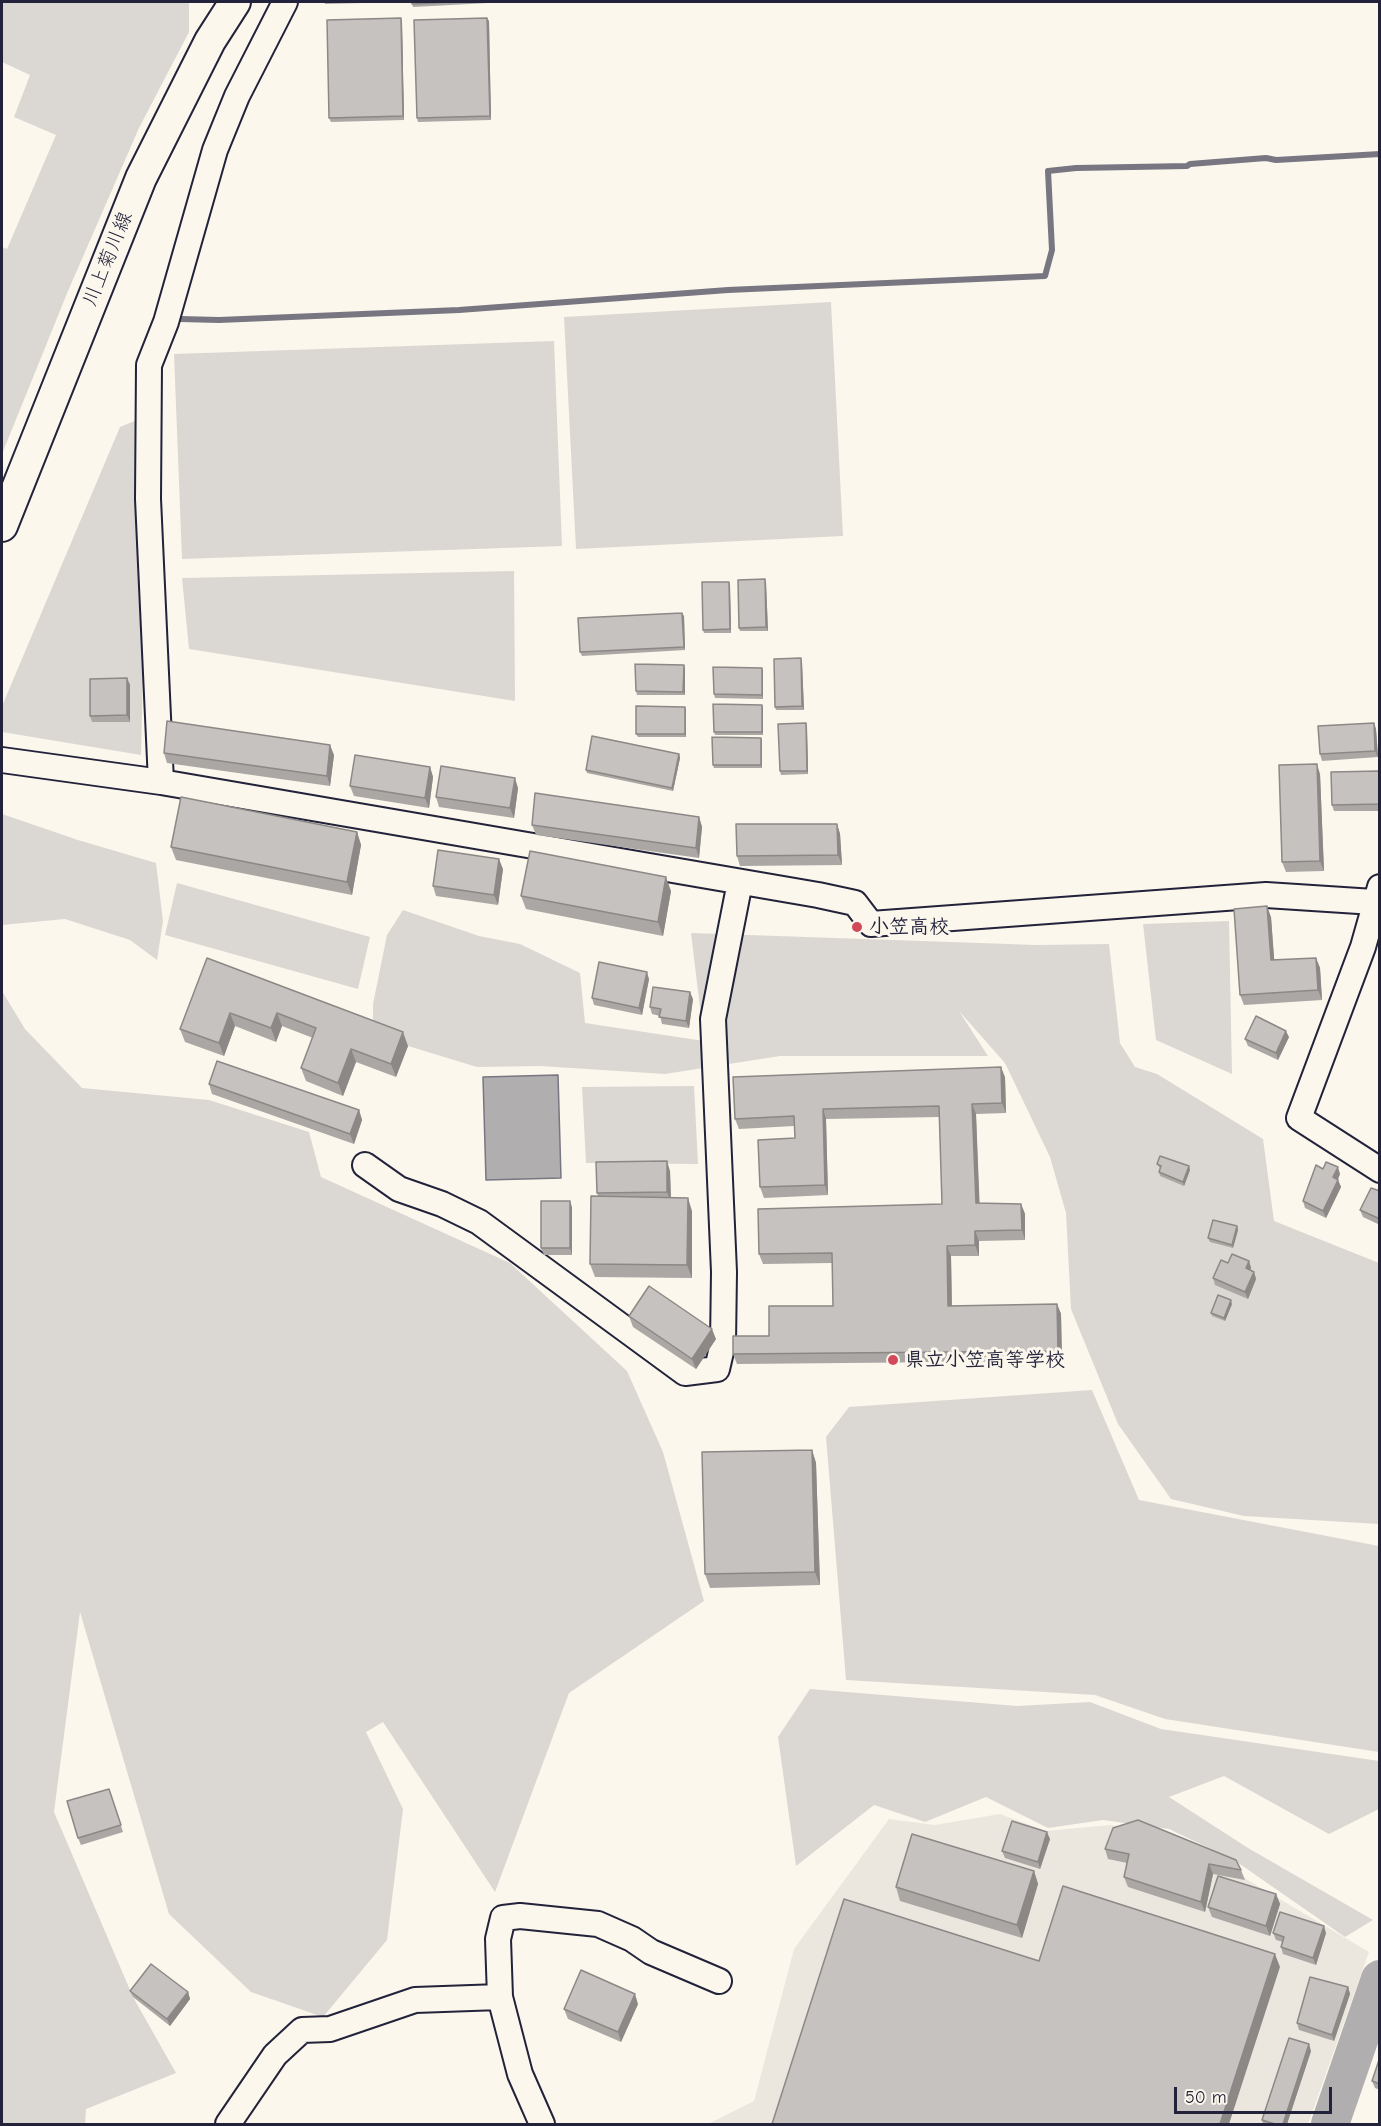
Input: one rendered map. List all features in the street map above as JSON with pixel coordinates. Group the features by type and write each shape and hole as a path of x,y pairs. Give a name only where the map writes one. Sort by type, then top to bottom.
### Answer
{"main road":[{"name":"川上菊川線","path":"2,526 141,178 210,41 235,2"}],"street":[{"path":"161,782 149,510 149,365 166,322 215,150 237,96 285,2"},
{"path":"2,759 161,782 855,903 871,924 1266,895 1378,898 1363,947 1299,1118 1380,1170"},
{"path":"364,1165 399,1189 442,1204 479,1222 685,1373 717,1369 723,1343 724,1272 713,1019 740,882"},
{"path":"542,2124 520,2074 500,1997 498,1939 503,1918 520,1916 598,1924 632,1939 651,1952 719,1981"},
{"path":"228,2124 275,2055 302,2030 330,2029 415,2000 500,1997"}],"shaded area":[{"path":"2,2 189,2 189,32 139,128 68,291 2,454 2,247 7,249 56,135 14,117 30,75 2,62"},
{"path":"831,302 843,536 576,549 564,317"},
{"path":"554,341 562,546 182,559 174,354"},
{"path":"149,415 141,755 2,732 2,706 120,427"},
{"path":"514,571 515,701 189,649 182,578"},
{"path":"2,814 156,863 163,921 157,960 130,940 65,919 2,925"},
{"path":"177,883 370,937 358,989 165,935"},
{"path":"403,910 479,936 520,944 580,973 585,1023 704,1041 691,933 1037,945 1109,944 1120,1043 1135,1067 1157,1074 1263,1139 1274,1221 1379,1263 1379,1524 1244,1516 1171,1499 1118,1424 1071,1309 1066,1213 1050,1157 1005,1063 959,1011 988,1056 780,1056 665,1074 540,1066 477,1067 408,1046 373,1023 373,1004 387,935"},
{"path":"1229,921 1232,1074 1156,1040 1143,924"},
{"path":"2,991 25,1029 82,1088 209,1100 309,1132 321,1177 510,1263 627,1371 663,1452 704,1601 569,1693 495,1892 383,1722 366,1732 403,1809 387,1940 323,2017 251,1992 169,1914 80,1612 54,1812 133,1997 176,2073 86,2109 85,2124 2,2124"},
{"path":"558,1075 561,1178 486,1180 483,1077"},
{"path":"694,1086 698,1164 586,1163 582,1087"},
{"path":"1092,1390 1139,1500 1379,1546 1379,1752 1165,1719 1095,1695 846,1680 826,1437 849,1407"},
{"path":"810,1689 1017,1706 1090,1702 1161,1729 1379,1761 1379,1809 1329,1834 1224,1776 1169,1797 1248,1848 1373,1920 1345,1937 1234,1860 1169,1829 1103,1820 1048,1828 986,1797 925,1822 874,1805 796,1866 778,1737"},
{"path":"1000,1814 1046,1831 1110,1825 1165,1831 1369,1952 1308,2124 708,2124 754,2101 794,1949 889,1819 935,1825"}],"building":[{"path":"412,2 450,2 412,4"},
{"path":"401,18 403,116 329,118 327,20"},
{"path":"487,18 490,116 417,118 414,20"},
{"path":"765,579 766,627 739,628 738,580"},
{"path":"702,582 729,582 730,629 703,630"},
{"path":"682,613 684,647 580,652 578,618"},
{"path":"801,658 802,706 775,707 774,659"},
{"path":"635,664 684,665 683,692 636,691"},
{"path":"713,667 762,668 762,695 714,694"},
{"path":"127,678 127,715 90,716 90,679"},
{"path":"713,704 762,705 762,732 714,732"},
{"path":"636,706 685,707 685,734 636,734"},
{"path":"167,721 330,745 327,776 164,753"},
{"path":"806,723 807,771 780,771 778,724"},
{"path":"1374,723 1375,751 1320,754 1318,726"},
{"path":"592,736 679,754 672,788 586,770"},
{"path":"712,737 761,738 761,765 713,765"},
{"path":"355,755 430,767 425,798 350,786"},
{"path":"1317,764 1320,861 1282,862 1279,765"},
{"path":"441,766 515,778 510,808 436,797"},
{"path":"1380,771 1380,804 1332,805 1331,772"},
{"path":"535,793 699,817 696,848 532,825"},
{"path":"181,797 357,832 347,882 171,847"},
{"path":"736,824 837,824 838,855 737,856"},
{"path":"438,850 499,859 494,895 433,886"},
{"path":"530,851 666,877 658,922 521,896"},
{"path":"1267,906 1271,960 1316,958 1318,990 1240,995 1234,909"},
{"path":"207,958 403,1032 391,1064 351,1049 338,1083 301,1068 316,1028 277,1013 271,1028 230,1013 219,1043 180,1029"},
{"path":"599,962 647,972 639,1008 592,998"},
{"path":"653,987 690,992 686,1021 659,1017 661,1009 650,1007"},
{"path":"1256,1016 1286,1031 1276,1053 1245,1039"},
{"path":"217,1061 359,1110 350,1134 209,1084"},
{"path":"1001,1067 1002,1103 972,1104 976,1203 1021,1204 1022,1230 975,1231 975,1245 947,1246 948,1306 1057,1304 1058,1351 733,1354 733,1336 769,1336 769,1306 833,1306 832,1253 759,1254 758,1209 942,1204 939,1106 823,1109 825,1185 760,1187 758,1140 795,1138 794,1116 735,1119 733,1077"},
{"path":"1160,1156 1189,1166 1183,1182 1159,1172 1161,1166 1157,1164"},
{"path":"667,1161 667,1192 597,1193 596,1162"},
{"path":"1326,1162 1338,1167 1333,1177 1338,1180 1323,1211 1303,1201 1316,1165 1323,1169"},
{"path":"1371,1188 1380,1191 1380,1219 1360,1210"},
{"path":"591,1196 688,1198 687,1265 590,1264"},
{"path":"541,1201 570,1201 570,1248 541,1248"},
{"path":"1213,1220 1237,1226 1232,1245 1208,1238"},
{"path":"1232,1254 1249,1261 1246,1268 1254,1272 1245,1292 1213,1278 1221,1260 1228,1263"},
{"path":"649,1286 712,1329 692,1359 629,1316"},
{"path":"1218,1295 1231,1300 1224,1318 1211,1313"},
{"path":"812,1450 815,1572 705,1574 702,1452"},
{"path":"109,1789 121,1825 78,1838 67,1801"},
{"path":"1138,1820 1236,1860 1241,1870 1209,1864 1201,1902 1124,1877 1129,1854 1105,1849 1113,1828"},
{"path":"1012,1821 1047,1832 1038,1862 1002,1851"},
{"path":"912,1834 1034,1871 1017,1925 896,1887"},
{"path":"1218,1876 1276,1894 1266,1926 1208,1907"},
{"path":"1063,1886 1275,1954 1220,2124 772,2124 844,1899 1039,1961"},
{"path":"1280,1912 1324,1926 1313,1958 1281,1947 1284,1937 1273,1933"},
{"path":"151,1964 188,1992 167,2019 130,1991"},
{"path":"581,1970 635,1994 618,2032 564,2009"},
{"path":"1310,1977 1348,1987 1332,2035 1297,2023"},
{"path":"1289,2038 1309,2044 1283,2124 1275,2124 1262,2120"},
{"path":"1380,2057 1380,2084 1372,2081"}],"waterway":[{"path":"180,319 219,320 459,310 728,290 1045,276 1052,250 1048,171 1076,168 1187,166 1266,158 1276,160 1380,154"},
{"path":"1330,2124 1380,1979"}],"place":[{"name":"小笠高校","path":"857,927"},
{"name":"県立小笠高等学校","path":"893,1360"}]}
